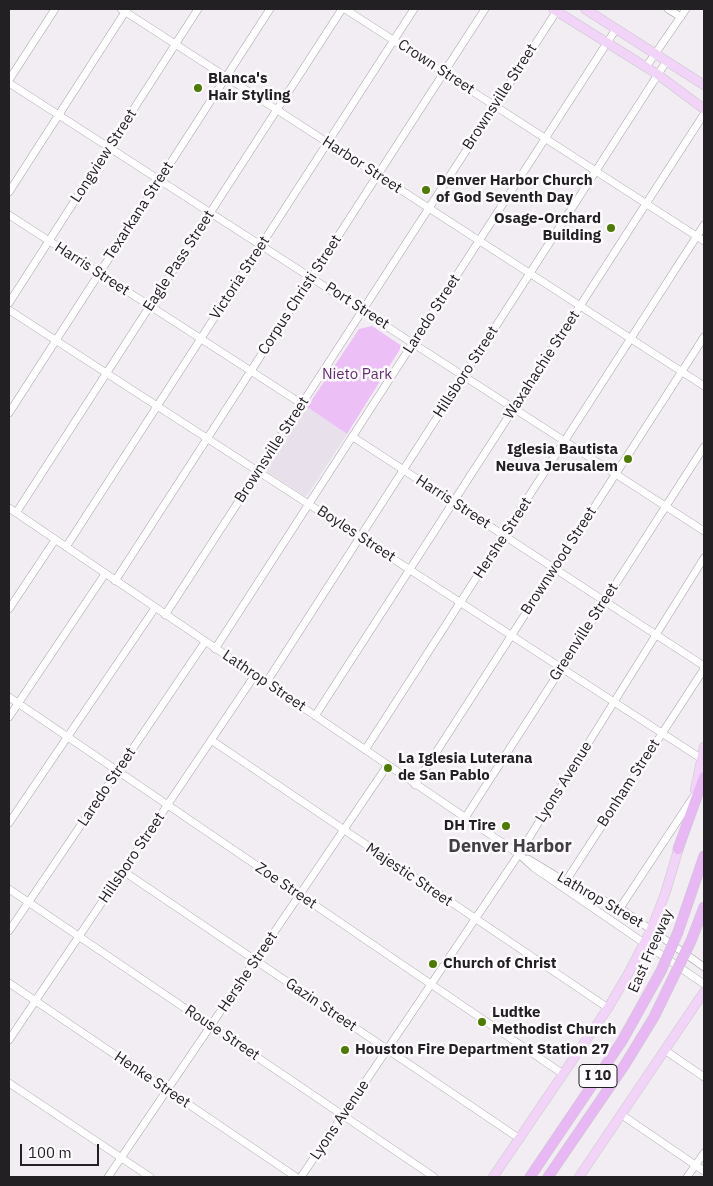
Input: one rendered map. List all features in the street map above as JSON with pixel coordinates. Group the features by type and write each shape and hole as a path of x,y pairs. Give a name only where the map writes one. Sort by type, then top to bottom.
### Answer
{"highway":[{"path":"678,850 704,777"},
{"name":"East Freeway","path":"530,1177 622,1041 661,970 678,932 704,856"},
{"name":"East Freeway","path":"548,1177 624,1066 654,1017 691,940 704,907"}],"main road":[{"path":"556,9 658,74 704,109"},
{"path":"585,9 704,85"},
{"path":"493,1177 608,1008 651,930 665,894 694,796 704,746"},
{"path":"579,1177 704,992"}],"street":[{"path":"9,81 55,9"},
{"name":"Longview Street","path":"9,303 198,9"},
{"name":"Texarkana Street","path":"9,413 270,9"},
{"name":"Crown Street","path":"343,9 444,72 704,241"},
{"name":"Eagle Pass Street","path":"16,513 343,9"},
{"name":"Victoria Street","path":"66,547 414,9"},
{"name":"Corpus Christi Street","path":"115,581 485,9"},
{"name":"Brownsville Street","path":"165,615 556,9"},
{"path":"668,9 681,17"},
{"path":"646,68 686,9"},
{"path":"9,192 124,10"},
{"name":"Harbor Street","path":"124,10 704,386"},
{"name":"Laredo Street","path":"215,649 616,29"},
{"name":"Hillsboro Street","path":"266,683 666,62"},
{"name":"Port Street","path":"9,81 704,531"},
{"name":"Waxahachie Street","path":"314,716 704,114"},
{"name":"Harris Street","path":"9,216 302,404"},
{"name":"Hershe Street","path":"365,750 704,225"},
{"name":"Boyles Street","path":"9,310 702,759"},
{"name":"Brownwood Street","path":"415,785 704,337"},
{"name":"Harris Street","path":"352,437 656,634 704,668"},
{"name":"Greenville Street","path":"465,818 704,447"},
{"name":"Lathrop Street","path":"9,508 415,785 564,884 704,984"},
{"path":"9,609 55,540"},
{"name":"Lyons Avenue","path":"301,1177 519,854 704,558"},
{"path":"9,717 105,574"},
{"path":"9,823 155,608"},
{"name":"Laredo Street","path":"9,931 205,642"},
{"name":"Bonham Street","path":"564,884 662,733 701,679 704,668"},
{"name":"Hillsboro Street","path":"9,1040 255,675"},
{"name":"Zoe Street","path":"9,697 563,1074"},
{"name":"Majestic Street","path":"211,740 608,1008"},
{"name":"Hershe Street","path":"108,1177 387,766"},
{"path":"620,908 694,796"},
{"name":"Gazin Street","path":"123,871 520,1139"},
{"name":"Lathrop Street","path":"564,884 620,908 704,967"},
{"name":"Rouse Street","path":"9,889 434,1177"},
{"name":"Henke Street","path":"9,983 296,1177"},
{"path":"666,1050 704,1077"},
{"path":"9,1083 150,1177"},
{"path":"622,1115 704,1171"},
{"path":"687,1177 704,1153"}],"shaded area":[{"path":"307,407 347,434 306,497 266,471"}],"green space":[{"name":"Nieto Park","path":"372,326 402,346 347,434 307,407 359,329"}],"place":[{"name":"Blanca's Hair Styling","path":"198,88"},
{"name":"Denver Harbor Church of God Seventh Day","path":"426,190"},
{"name":"Osage-Orchard Building","path":"611,228"},
{"name":"Iglesia Bautista Neuva Jerusalem","path":"628,459"},
{"name":"La Iglesia Luterana de San Pablo","path":"388,768"},
{"name":"DH Tire","path":"506,826"},
{"name":"Church of Christ","path":"433,964"},
{"name":"Ludtke Methodist Church","path":"482,1022"},
{"name":"Houston Fire Department Station 27","path":"345,1050"}],"district":[{"name":"Denver Harbor","path":"510,847"}]}
